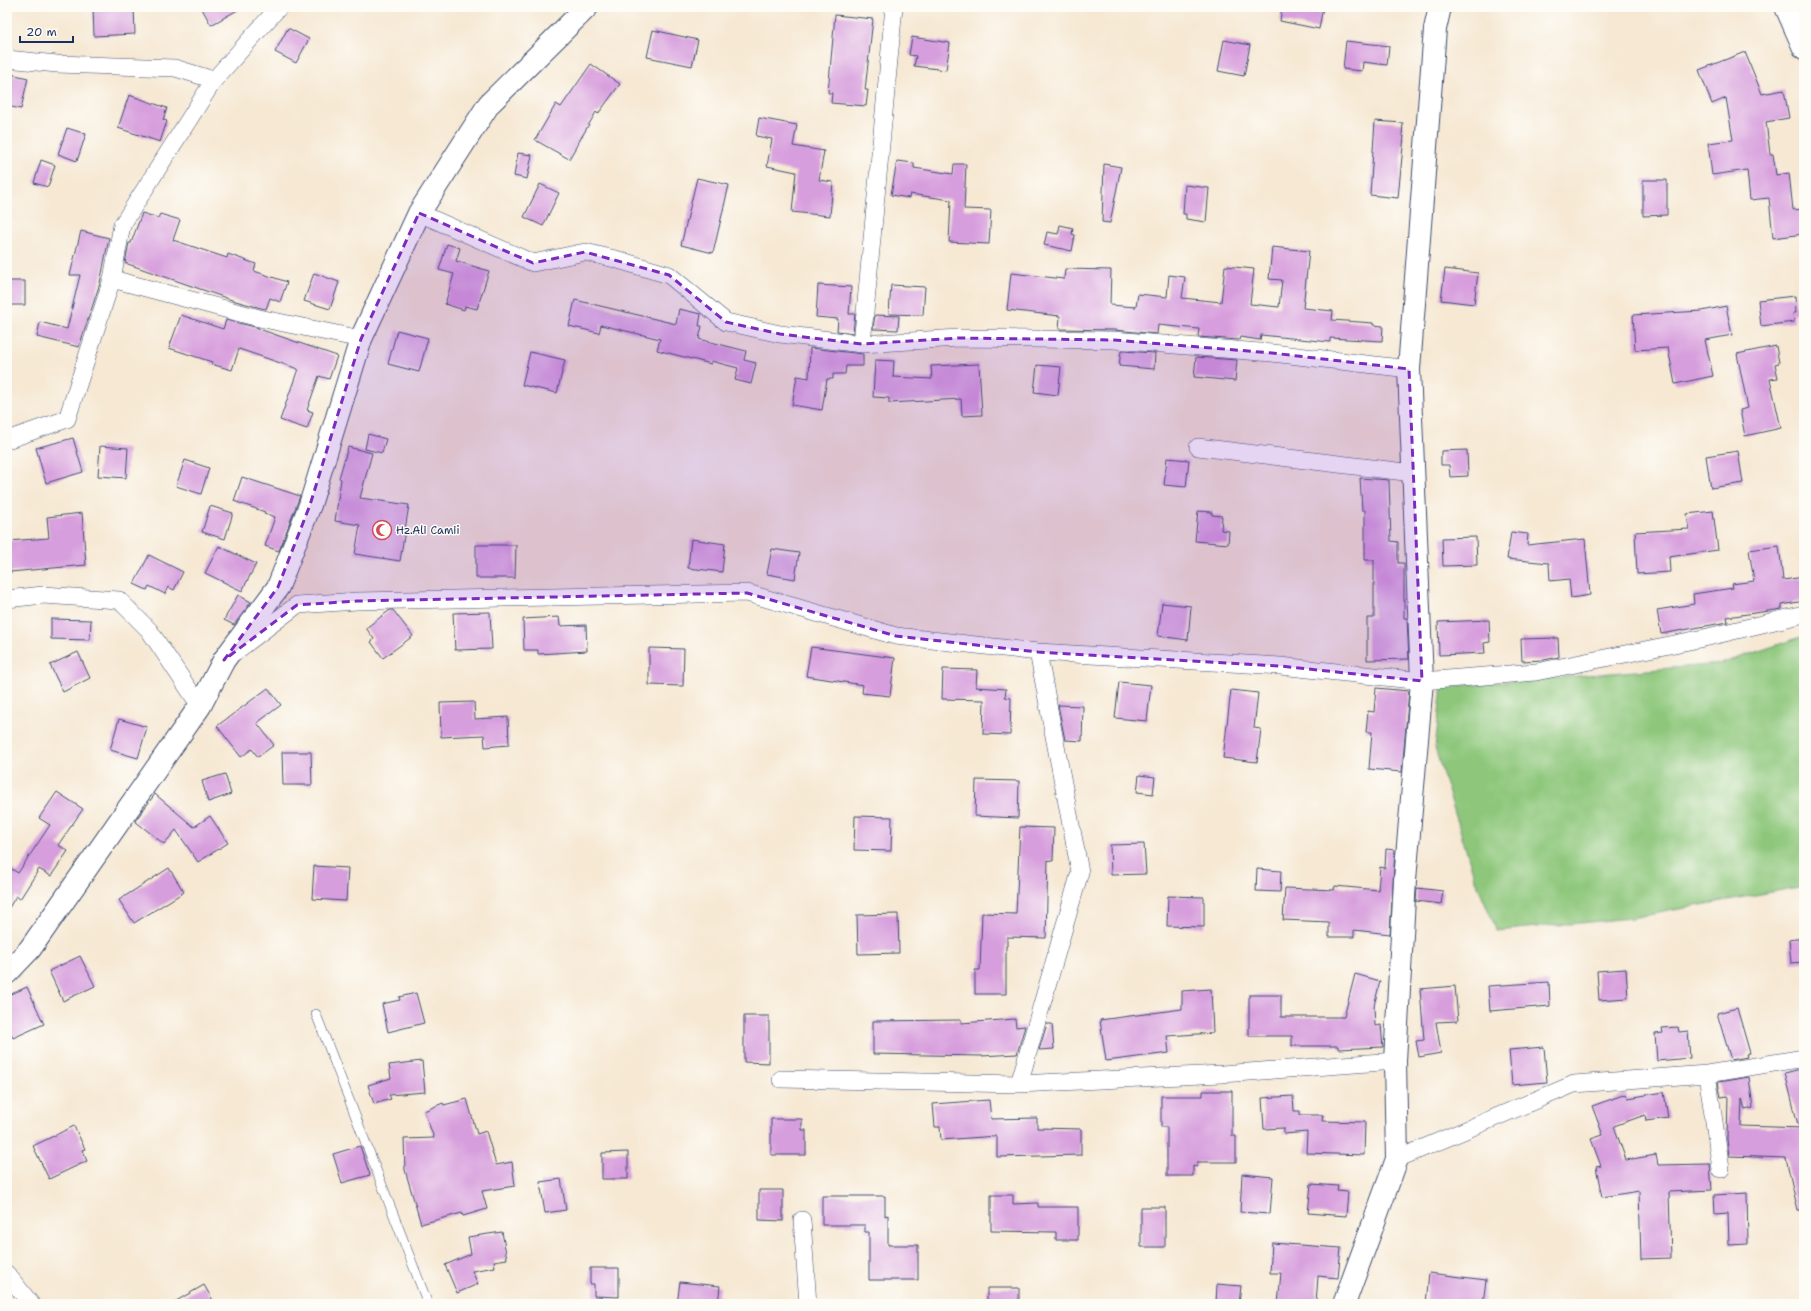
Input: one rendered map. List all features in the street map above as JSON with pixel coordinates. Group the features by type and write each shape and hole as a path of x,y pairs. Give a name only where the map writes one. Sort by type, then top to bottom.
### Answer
{"street":[{"path":"7,440 66,419 112,279 122,225 214,80 279,7"},
{"path":"7,974 30,949 200,706 224,660 278,587 310,505 361,339 419,213 489,104 587,7"},
{"path":"862,344 894,7"},
{"path":"1344,1304 1397,1159 1395,1060 1405,880 1422,681 1409,369 1435,29 1440,7"},
{"path":"1786,7 1804,48"},
{"path":"7,59 57,64 176,68 214,80"},
{"path":"419,213 533,263 585,252 615,258 669,275 726,322 780,334 862,344 959,338 1114,340 1272,353 1409,369"},
{"path":"112,279 259,318 361,339"},
{"path":"1198,447 1413,473"},
{"path":"224,660 297,605 357,601 747,593 896,636 1038,652 1280,666 1422,681 1536,672 1704,638 1804,614"},
{"path":"7,599 43,595 119,600 150,630 200,706"},
{"path":"1019,1084 1080,872 1038,652"},
{"path":"1397,1159 1574,1084 1707,1074 1804,1058"},
{"path":"781,1079 1019,1084 1222,1074 1395,1060"},
{"path":"1707,1074 1721,1169"},
{"path":"802,1220 808,1304"},
{"path":"7,1274 31,1304"}],"lane":[{"path":"316,1014 428,1304"}],"highlighted area":[{"path":"419,213 533,263 585,252 669,275 726,322 780,334 862,344 959,338 1114,340 1272,353 1409,369 1422,681 1280,666 1038,652 896,636 747,593 357,601 297,605 224,660 278,587 310,505 361,339"}],"green space":[{"path":"1804,636 1804,886 1631,918 1497,931 1475,879 1435,748 1442,687 1720,664"}],"building":[{"path":"93,7 134,7 135,34 94,36"},
{"path":"201,7 243,7 211,25"},
{"path":"1282,7 1323,7 1319,29 1280,21"},
{"path":"835,15 873,19 865,90 868,90 866,106 831,103 832,93 828,93"},
{"path":"288,28 309,39 296,63 275,52"},
{"path":"653,30 698,40 692,66 647,57"},
{"path":"912,37 950,43 946,70 914,66 916,56 909,55"},
{"path":"1224,40 1250,45 1244,76 1218,71"},
{"path":"1346,41 1389,46 1387,65 1363,62 1362,71 1343,69"},
{"path":"1745,52 1762,94 1784,90 1789,118 1766,122 1770,154 1773,154 1776,175 1789,173 1793,210 1804,209 1804,234 1773,238 1769,198 1750,200 1747,170 1712,175 1708,143 1733,140 1726,98 1712,104 1699,70"},
{"path":"591,64 620,84 598,114 596,112 569,159 535,140 556,104 561,107"},
{"path":"7,73 28,78 21,109 7,106"},
{"path":"129,95 167,108 163,120 167,121 160,142 118,128"},
{"path":"759,118 797,125 793,146 824,151 819,180 833,182 830,216 792,212 796,172 767,166 772,139 756,136"},
{"path":"1375,121 1403,123 1402,136 1404,136 1398,198 1370,195"},
{"path":"67,128 86,134 77,161 58,154"},
{"path":"518,153 532,155 527,179 514,176"},
{"path":"41,160 55,165 48,187 34,183"},
{"path":"897,161 914,163 914,168 953,174 954,164 966,164 964,209 991,210 989,244 949,242 951,200 910,194 909,198 891,195"},
{"path":"1104,164 1121,167 1110,223 1102,222"},
{"path":"697,178 729,185 713,253 681,245"},
{"path":"1643,180 1667,180 1667,215 1643,216"},
{"path":"540,184 559,193 543,226 524,217"},
{"path":"1185,185 1209,188 1206,222 1186,219 1186,214 1183,214"},
{"path":"142,213 158,218 160,214 180,220 173,240 227,258 228,254 256,264 254,271 287,282 280,302 270,298 266,309 261,308 232,300 125,263 129,243 131,243"},
{"path":"1060,225 1073,228 1072,234 1075,235 1072,251 1044,245 1047,232 1058,234"},
{"path":"81,231 109,238 100,283 79,347 37,337 40,322 67,329 80,275 70,275"},
{"path":"447,244 460,248 456,261 489,271 477,309 465,306 464,310 445,304 454,274 439,270"},
{"path":"1272,247 1309,251 1303,308 1333,311 1332,320 1373,323 1373,325 1383,326 1382,341 1330,338 1330,342 1261,335 1260,340 1240,337 1239,340 1198,337 1199,329 1158,325 1157,334 1114,330 1059,329 1060,316 1007,310 1011,273 1064,279 1065,269 1111,270 1110,305 1136,307 1138,294 1167,297 1169,275 1185,277 1182,298 1221,302 1225,266 1254,269 1250,304 1279,307 1282,280 1269,279"},
{"path":"1445,269 1478,273 1474,304 1441,300"},
{"path":"314,273 339,282 330,309 304,301"},
{"path":"7,281 25,281 25,305 7,305"},
{"path":"818,285 851,287 849,314 855,314 853,333 837,331 838,319 816,317"},
{"path":"891,285 925,287 923,315 889,314"},
{"path":"1795,296 1796,313 1793,313 1794,322 1761,326 1758,300"},
{"path":"575,300 676,324 679,309 701,314 699,326 702,326 699,339 746,351 744,360 756,363 751,384 735,380 738,368 711,361 711,364 657,350 660,339 601,325 599,333 569,326"},
{"path":"1726,306 1732,335 1705,340 1713,376 1675,384 1668,348 1635,350 1633,315 1702,311"},
{"path":"181,315 223,329 226,320 259,328 337,356 329,379 319,376 307,410 313,412 307,429 280,420 298,369 239,349 232,370 211,364 212,362 169,348"},
{"path":"875,315 899,316 898,330 873,329"},
{"path":"397,330 428,338 419,372 388,364"},
{"path":"1776,346 1779,363 1775,364 1778,378 1770,379 1781,428 1745,436 1740,410 1748,408 1737,354"},
{"path":"810,348 863,354 863,366 846,366 845,374 833,374 833,379 827,379 822,410 792,405 797,376 809,378"},
{"path":"1121,351 1155,353 1154,369 1119,366"},
{"path":"530,352 565,360 557,393 522,385"},
{"path":"1196,357 1237,360 1235,381 1194,377"},
{"path":"875,360 894,361 893,377 932,379 931,366 979,364 982,415 962,416 961,399 889,403 889,398 873,397"},
{"path":"1037,365 1061,367 1058,395 1034,392"},
{"path":"368,434 386,439 382,453 365,449"},
{"path":"73,438 83,472 46,483 36,448"},
{"path":"100,446 128,448 126,478 98,476"},
{"path":"348,447 372,453 360,498 409,505 400,561 355,554 360,525 335,521 341,479 339,478"},
{"path":"1467,450 1468,476 1450,477 1449,465 1441,465 1441,451"},
{"path":"1738,451 1743,483 1711,488 1706,456"},
{"path":"1167,458 1189,460 1186,487 1164,485"},
{"path":"185,460 209,468 201,494 176,486"},
{"path":"242,477 300,496 279,551 265,546 275,517 234,501"},
{"path":"1360,478 1389,480 1391,541 1398,542 1398,563 1404,563 1404,618 1407,618 1409,659 1367,660 1367,618 1374,618 1374,560 1365,560 1365,510 1362,510"},
{"path":"210,506 233,513 225,539 202,532"},
{"path":"1198,511 1212,512 1212,515 1222,516 1221,530 1229,531 1228,544 1195,541"},
{"path":"1713,511 1718,550 1669,557 1670,572 1637,574 1635,532 1689,529 1687,514"},
{"path":"82,513 86,565 10,572 8,541 49,538 47,517"},
{"path":"1511,532 1528,534 1527,545 1585,539 1590,595 1571,598 1569,579 1550,581 1549,563 1507,559"},
{"path":"1476,537 1477,565 1443,566 1442,538"},
{"path":"691,539 725,544 722,572 688,568"},
{"path":"476,545 516,545 515,578 476,578"},
{"path":"219,546 256,564 242,591 205,573"},
{"path":"1779,546 1783,580 1804,577 1804,601 1782,605 1782,609 1727,617 1728,622 1661,634 1657,610 1694,604 1693,594 1733,588 1732,584 1754,581 1749,550"},
{"path":"772,549 799,553 795,579 767,574"},
{"path":"149,555 183,572 174,590 168,587 165,594 149,586 147,590 134,584"},
{"path":"238,595 251,602 234,625 224,620"},
{"path":"1162,603 1191,606 1188,640 1158,636"},
{"path":"390,610 393,610 413,636 383,658 371,642 374,639 366,628"},
{"path":"490,612 492,649 455,650 453,613"},
{"path":"559,617 560,626 586,625 587,651 538,654 538,650 524,650 523,619"},
{"path":"51,619 91,620 90,640 51,639"},
{"path":"1489,620 1490,642 1484,643 1485,653 1439,655 1438,622"},
{"path":"1558,638 1559,657 1544,660 1522,661 1521,639"},
{"path":"811,647 895,658 890,696 862,693 863,685 806,676"},
{"path":"649,648 684,649 683,686 649,685"},
{"path":"78,652 90,678 63,692 50,665"},
{"path":"943,669 977,670 976,687 1006,689 1005,697 1011,698 1010,735 983,734 984,700 942,699"},
{"path":"1119,682 1151,685 1147,721 1115,718"},
{"path":"268,688 281,705 257,723 274,745 258,757 252,749 241,757 217,726"},
{"path":"1376,688 1409,691 1402,772 1369,769 1372,732 1366,732 1368,711 1374,712"},
{"path":"1231,690 1258,693 1254,728 1261,729 1257,762 1223,758"},
{"path":"474,702 475,719 508,717 509,745 485,747 484,735 441,737 440,703"},
{"path":"1058,705 1083,706 1082,741 1065,740"},
{"path":"119,719 147,727 138,758 110,750"},
{"path":"282,752 311,752 312,785 283,785"},
{"path":"225,774 231,794 208,802 202,781"},
{"path":"1139,775 1155,777 1153,794 1137,792"},
{"path":"976,780 1019,781 1018,818 975,816"},
{"path":"57,792 83,809 58,845 68,851 51,876 39,869 20,899 16,896 7,911 7,866 18,873 50,825 39,818"},
{"path":"155,794 194,827 210,816 228,843 198,862 176,830 164,844 135,821"},
{"path":"855,816 892,817 891,851 854,850"},
{"path":"1020,827 1054,828 1053,861 1048,860 1046,938 1007,937 1006,994 975,994 975,970 980,970 982,913 1016,914"},
{"path":"1144,844 1146,874 1111,875 1110,845"},
{"path":"1386,849 1395,850 1390,934 1354,930 1354,937 1329,937 1329,922 1283,920 1285,888 1334,890 1335,886 1378,890 1380,867 1385,868"},
{"path":"314,866 348,868 346,901 312,899"},
{"path":"169,868 184,892 134,923 119,900"},
{"path":"1257,869 1281,871 1280,892 1256,891"},
{"path":"1417,888 1443,891 1441,904 1416,901"},
{"path":"1168,896 1204,897 1204,927 1167,926"},
{"path":"898,914 899,953 858,954 857,915"},
{"path":"1804,938 1804,962 1791,963 1789,940"},
{"path":"80,956 95,986 63,1001 49,971"},
{"path":"1626,969 1628,998 1599,1000 1597,971"},
{"path":"1355,974 1380,981 1374,1006 1375,1026 1381,1025 1383,1047 1338,1049 1338,1046 1292,1046 1292,1036 1249,1036 1249,995 1281,995 1281,1017 1344,1017"},
{"path":"1549,982 1550,1006 1490,1011 1488,986"},
{"path":"1455,986 1458,1021 1436,1022 1441,1053 1419,1057 1416,1041 1424,1040 1420,989"},
{"path":"27,987 44,1024 13,1038 7,1025 7,996"},
{"path":"1211,989 1213,1033 1167,1036 1169,1053 1106,1061 1100,1020 1182,1009 1182,991"},
{"path":"416,993 424,1023 388,1032 382,1004 400,1000 399,997"},
{"path":"1737,1008 1750,1053 1746,1054 1747,1057 1731,1060 1717,1013"},
{"path":"744,1016 769,1016 769,1063 744,1062"},
{"path":"1015,1019 1016,1027 1025,1026 1017,1054 981,1056 873,1054 873,1021 961,1020 961,1023"},
{"path":"1047,1024 1052,1024 1054,1049 1039,1050"},
{"path":"1678,1027 1679,1032 1688,1031 1690,1058 1657,1061 1655,1034 1663,1033 1662,1028"},
{"path":"1544,1047 1547,1082 1512,1085 1509,1050"},
{"path":"422,1061 425,1092 389,1095 391,1099 374,1104 368,1085 391,1078 389,1065"},
{"path":"1804,1068 1804,1124 1798,1125 1785,1073"},
{"path":"1749,1077 1753,1108 1745,1110 1742,1098 1741,1126 1804,1128 1804,1211 1798,1211 1786,1158 1729,1156 1727,1139 1728,1096 1721,1097 1718,1082"},
{"path":"1203,1091 1232,1091 1232,1136 1236,1136 1236,1162 1197,1162 1197,1167 1193,1166 1193,1176 1167,1176 1167,1127 1161,1127 1161,1096 1203,1096"},
{"path":"1664,1092 1668,1118 1646,1121 1645,1115 1614,1126 1626,1160 1656,1155 1658,1165 1710,1164 1712,1190 1669,1192 1671,1258 1641,1259 1639,1191 1602,1197 1596,1167 1601,1166 1591,1139 1603,1135 1592,1106 1626,1094 1628,1098"},
{"path":"1293,1096 1294,1111 1300,1111 1300,1115 1323,1115 1322,1121 1365,1122 1364,1155 1306,1153 1307,1132 1284,1134 1284,1128 1264,1129 1262,1098"},
{"path":"467,1099 477,1134 486,1131 496,1165 512,1162 515,1186 482,1191 487,1209 463,1216 462,1213 421,1224 405,1170 404,1139 434,1138 424,1111 443,1103 444,1105"},
{"path":"989,1100 991,1119 1037,1118 1037,1128 1081,1129 1081,1155 997,1157 997,1136 941,1140 940,1127 935,1127 933,1104"},
{"path":"771,1119 802,1119 802,1130 806,1130 806,1155 771,1155"},
{"path":"74,1126 85,1149 82,1150 87,1161 49,1179 33,1146"},
{"path":"360,1146 370,1175 342,1183 333,1154"},
{"path":"628,1152 628,1179 602,1179 602,1153"},
{"path":"1242,1174 1273,1177 1270,1214 1240,1212"},
{"path":"561,1179 566,1210 545,1213 540,1182"},
{"path":"1311,1184 1338,1186 1337,1191 1348,1192 1346,1216 1308,1213"},
{"path":"759,1190 783,1190 783,1221 759,1220"},
{"path":"1747,1193 1748,1244 1729,1245 1728,1213 1715,1214 1714,1195"},
{"path":"991,1195 1013,1195 1013,1204 1038,1203 1038,1207 1078,1207 1078,1240 1056,1240 1056,1232 991,1231"},
{"path":"822,1196 885,1196 885,1216 888,1215 888,1245 918,1245 918,1280 869,1280 869,1232 865,1232 865,1225 822,1225"},
{"path":"1141,1207 1165,1207 1165,1247 1141,1247"},
{"path":"502,1232 507,1259 494,1261 495,1267 472,1271 478,1284 457,1293 445,1265 471,1254 468,1237"},
{"path":"1272,1243 1341,1248 1338,1278 1318,1276 1316,1304 1278,1304 1281,1273 1270,1273"},
{"path":"590,1268 619,1268 619,1297 594,1296 594,1284 590,1284"},
{"path":"1429,1273 1486,1280 1483,1304 1426,1304"},
{"path":"680,1282 720,1286 718,1304 677,1304"},
{"path":"1217,1284 1241,1286 1239,1304 1216,1304"},
{"path":"204,1285 215,1304 171,1304"},
{"path":"987,1288 1019,1288 1019,1304 987,1304"}],"place":[{"name":"Hz.Ali Camii","path":"382,530"}]}
